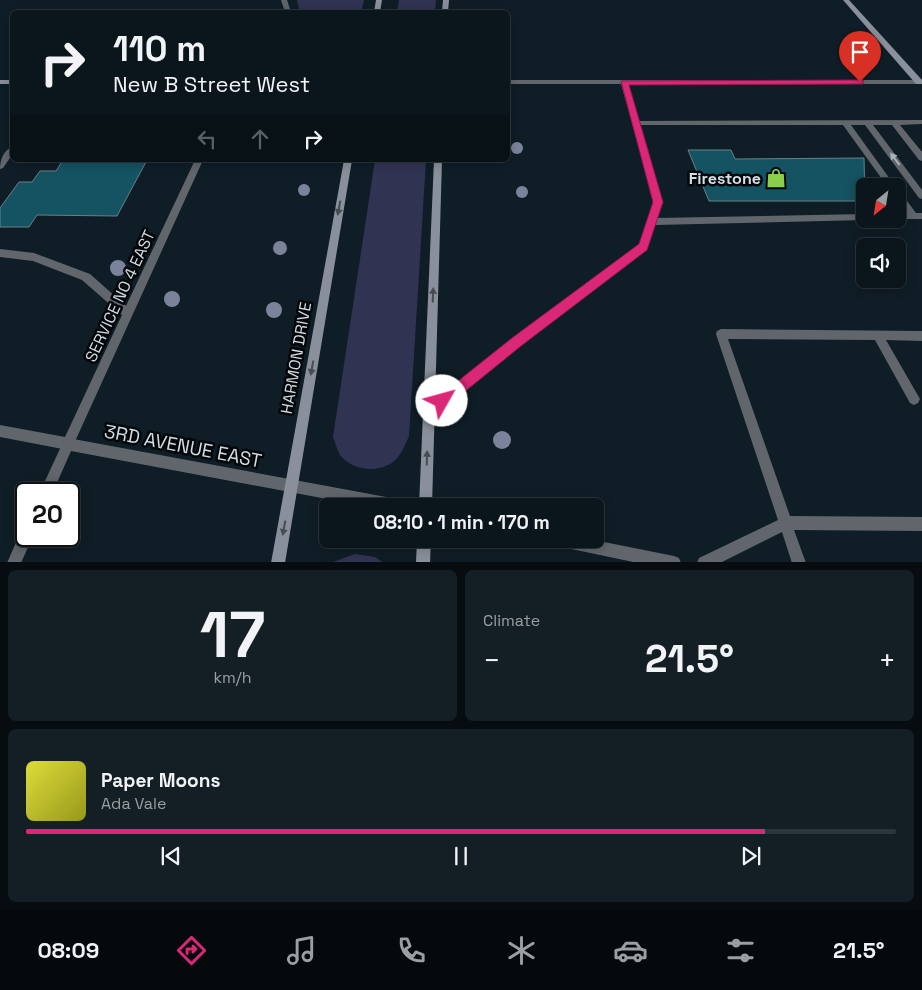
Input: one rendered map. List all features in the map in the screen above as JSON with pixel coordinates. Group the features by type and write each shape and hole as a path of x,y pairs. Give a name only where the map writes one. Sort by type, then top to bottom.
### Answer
{"street":[{"path":"846,0 921,83"},
{"path":"510,82 921,83"},
{"path":"428,412 516,342 644,247 658,202 624,82"},
{"path":"845,122 885,178"},
{"path":"867,122 922,196"},
{"path":"894,122 922,158"},
{"path":"636,123 922,122"},
{"path":"0,166 10,153"},
{"name":"SERVICE NO 4 EAST","path":"51,482 198,162"},
{"name":"HARMON DRIVE","path":"278,562 348,162"},
{"path":"425,498 438,162"},
{"path":"906,204 917,216"},
{"path":"651,222 856,217"},
{"path":"0,253 34,257 86,277 128,314"},
{"path":"799,562 721,334 922,336"},
{"path":"878,336 914,399"},
{"name":"3RD AVENUE EAST","path":"0,431 355,498"},
{"path":"704,562 786,522 922,524"},
{"path":"14,562 21,547"},
{"path":"423,562 424,548"},
{"path":"603,548 674,562"}],"shaded area":[{"path":"297,0 364,0 362,10 300,10"},
{"path":"399,0 436,0 435,10 397,10"},
{"path":"375,162 426,162 409,436 396,460 387,466 372,469 358,467 345,460 340,455 333,437"},
{"path":"355,554 375,557 382,562 333,562"}],"building":[{"name":"Firestone","path":"688,150 731,150 735,159 864,158 864,178 856,178 856,201 709,201"},
{"path":"62,162 146,162 117,216 37,215 29,227 0,227 0,208 19,182 32,182 40,171 56,171"}],"place":[{"name":"Firestone","path":"776,178"}],"route":[{"path":"442,401 516,342 644,247 658,202 624,82 860,82"}]}
